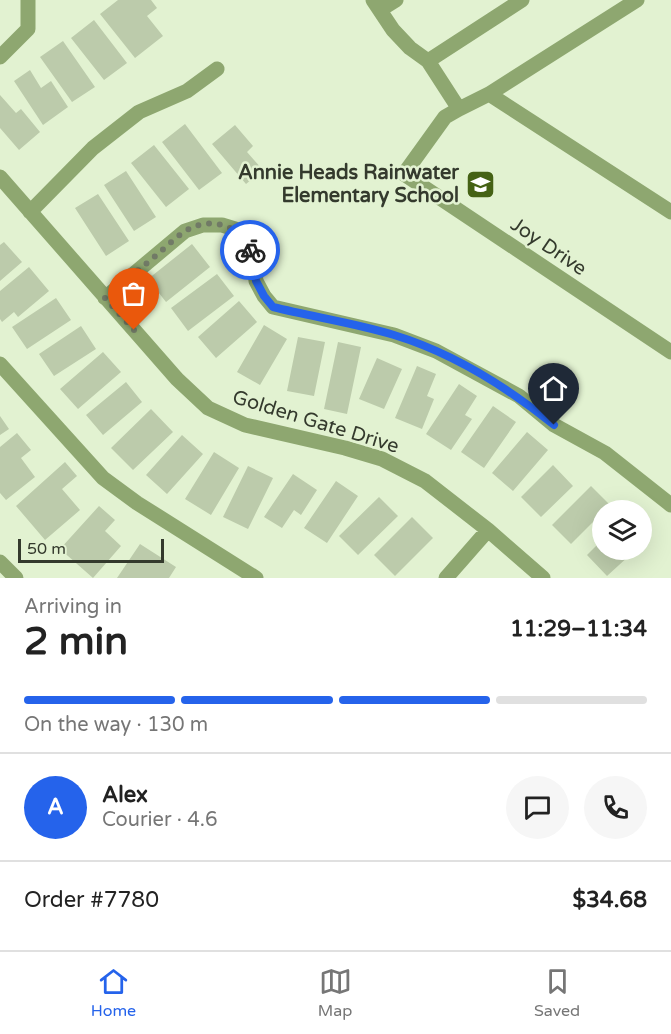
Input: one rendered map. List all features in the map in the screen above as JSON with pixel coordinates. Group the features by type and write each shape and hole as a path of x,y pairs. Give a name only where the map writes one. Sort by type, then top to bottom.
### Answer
{"street":[{"path":"0,57 28,29 28,0"},
{"path":"396,0 377,5 393,30 410,48 428,61 459,109 489,94 637,0"},
{"path":"428,61 522,0"},
{"path":"30,212 93,148 139,112 187,91 217,69"},
{"path":"489,94 671,212"},
{"name":"Joy Drive","path":"459,109 445,117 404,174 671,352"},
{"name":"Golden Gate Drive","path":"0,177 177,379 208,408 244,425 382,459 425,482 488,530 543,578"},
{"path":"105,298 185,231 203,225 222,225 235,229 245,239 252,254 256,281 273,307 394,335 436,351 519,396 554,425 605,453 671,505"},
{"path":"0,364 103,478 137,503 256,578"},
{"path":"446,578 488,530"},
{"path":"0,562 16,578"}],"building":[{"path":"118,0 151,0 157,8 147,16 163,36 135,58 100,14"},
{"path":"94,20 127,63 104,80 71,38"},
{"path":"63,41 95,87 72,102 40,57"},
{"path":"30,70 41,88 51,81 68,107 43,125 14,81"},
{"path":"0,95 16,113 21,109 40,132 19,150 0,128"},
{"path":"185,124 222,173 199,190 162,142"},
{"path":"235,125 253,146 247,152 263,170 246,184 212,144"},
{"path":"154,145 189,189 166,207 131,163"},
{"path":"126,171 156,217 134,231 104,185"},
{"path":"98,194 129,241 106,256 75,208"},
{"path":"4,242 22,262 0,281 0,245"},
{"path":"192,244 210,267 166,302 148,279"},
{"path":"29,267 49,291 18,317 14,312 2,322 0,319 0,291"},
{"path":"217,274 234,296 188,331 171,308"},
{"path":"56,298 71,320 27,349 12,327"},
{"path":"239,301 257,322 216,358 198,337"},
{"path":"264,325 287,339 260,385 237,372"},
{"path":"81,326 96,349 54,376 39,354"},
{"path":"298,337 325,342 314,396 287,391"},
{"path":"338,342 361,347 347,414 324,409"},
{"path":"103,352 121,372 78,409 60,389"},
{"path":"377,358 402,369 384,409 359,399"},
{"path":"417,366 436,374 427,396 434,399 422,429 395,418"},
{"path":"126,382 142,402 103,435 86,415"},
{"path":"459,384 477,396 465,415 472,419 451,450 426,434"},
{"path":"493,406 516,422 484,468 461,452"},
{"path":"151,409 173,432 133,470 111,448"},
{"path":"0,416 9,429 0,435"},
{"path":"527,432 548,450 513,491 492,473"},
{"path":"17,433 31,450 21,458 35,477 6,500 0,493 0,447"},
{"path":"182,435 203,454 167,494 146,475"},
{"path":"214,452 239,468 211,515 185,499"},
{"path":"65,462 77,476 62,489 80,510 45,540 16,506"},
{"path":"553,465 573,486 541,517 521,497"},
{"path":"248,466 273,478 248,529 223,517"},
{"path":"293,474 317,490 301,515 294,510 282,528 264,517"},
{"path":"336,481 358,496 327,543 304,528"},
{"path":"591,486 605,500 592,500 592,523 571,544 552,525"},
{"path":"379,497 398,516 358,555 339,536"},
{"path":"99,506 115,520 105,531 121,546 93,578 60,549"},
{"path":"412,517 433,538 395,576 374,555"},
{"path":"140,544 176,567 169,578 117,578"},
{"path":"592,550 592,560 625,560 607,576 587,555"}],"way so far":[{"path":"134,330 105,298 185,231 203,225 222,225 235,229 245,239 250,250"}],"place":[{"name":"Annie Heads Rainwater Elementary School","path":"480,184"}],"route":[{"path":"250,250 256,281 273,307 394,335 436,351 519,396 554,425"}]}
